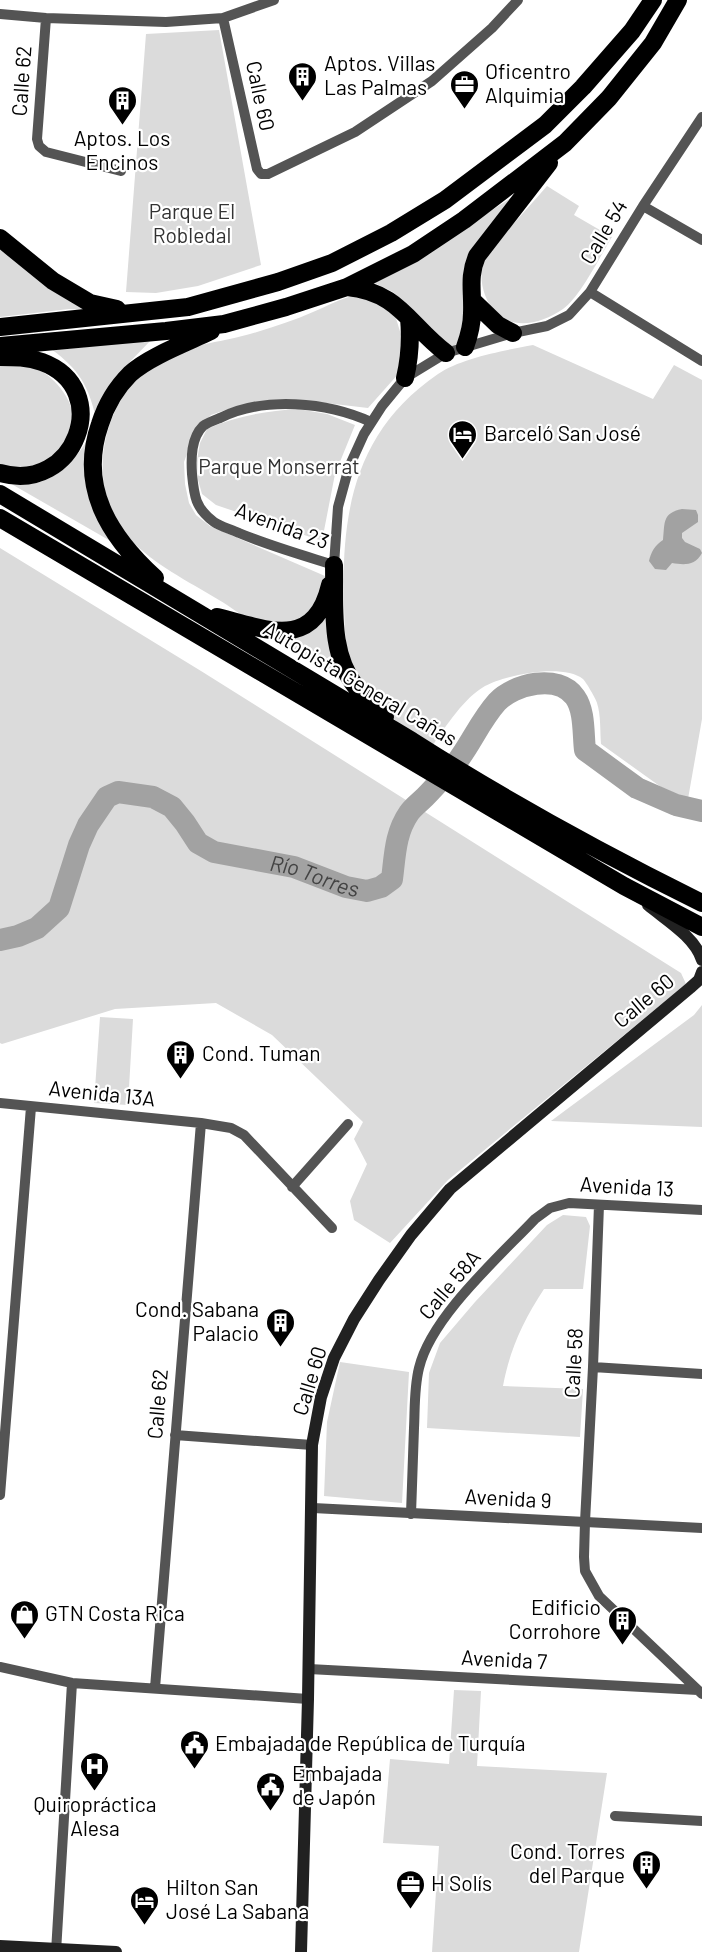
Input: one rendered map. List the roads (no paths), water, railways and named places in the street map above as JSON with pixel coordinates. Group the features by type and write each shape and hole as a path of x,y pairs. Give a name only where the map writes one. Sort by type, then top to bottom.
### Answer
{"highway":[{"path":"0,327 188,307 278,282 332,263 391,233 445,200 545,125 583,87 632,31 653,0"},
{"path":"653,43 678,0"},
{"path":"0,346 224,324 347,287 413,254 464,220 565,142 609,98 685,0"},
{"path":"465,347 470,332 472,300 470,281 472,267 477,256 565,142"},
{"path":"0,238 54,280 90,303 117,309 188,307"},
{"path":"347,287 365,289 382,295 397,305 420,331 446,353"},
{"path":"472,300 498,325 513,333"},
{"path":"405,378 410,358 409,318"},
{"path":"224,324 130,373 107,403 95,437 91,468 94,490 105,515 116,535 139,564 188,606 281,632 303,626 313,620 322,610 334,565"},
{"path":"0,357 22,357 41,362 57,370 68,380 77,395 81,414 80,429 73,447 55,464 48,469 25,477 0,473"},
{"name":"Autopista General Cañas","path":"0,494 188,606 624,886 702,927"},
{"name":"Autopista General Cañas","path":"0,520 404,743"},
{"path":"334,565 337,646 342,665 355,686 404,743"},
{"name":"Autopista General Cañas","path":"467,785 702,903"}],"street":[{"path":"0,14 166,22 223,18 274,0"},
{"name":"Calle 60","path":"223,18 257,169 261,174 268,174 356,132 432,81 492,28 518,0"},
{"name":"Calle 62","path":"46,18 37,139 39,146 46,152 121,171"},
{"name":"Calle 54","path":"334,565 338,507 349,468 381,406 405,378 446,353 513,333 547,326 568,315 590,292 702,117"},
{"path":"643,206 702,240"},
{"path":"590,292 702,361"},
{"name":"Avenida 23","path":"334,565 256,540 215,523 202,511 194,498 191,461 194,441 204,426 230,413 264,406 298,404 356,415 371,422"},
{"path":"624,886 690,941 702,960"},
{"name":"Calle 60","path":"301,1952 313,1508 312,1445 321,1397 334,1358 354,1319 411,1235 450,1189 690,988 699,980 702,972"},
{"name":"Avenida 13A","path":"0,1103 231,1128 244,1135 332,1228"},
{"path":"0,1495 3,1423 31,1107"},
{"name":"Calle 62","path":"155,1688 201,1123"},
{"path":"292,1187 348,1124"},
{"name":"Avenida 13","path":"550,1208 569,1203 702,1210"},
{"name":"Calle 58","path":"599,1205 585,1522 585,1571 598,1596 700,1692"},
{"name":"Calle 58A","path":"411,1514 415,1392 419,1368 426,1348 457,1302 536,1219 550,1208"},
{"path":"593,1367 702,1374"},
{"path":"175,1435 312,1445"},
{"name":"Avenida 9","path":"313,1508 702,1528"},
{"path":"0,1667 72,1683 308,1699"},
{"name":"Avenida 7","path":"309,1669 700,1692"},
{"path":"56,1951 72,1683"},
{"path":"615,1816 702,1821"},
{"path":"0,1946 56,1951 116,1952"}],"waterway":[{"name":"Río Torres","path":"0,940 37,928 59,908 79,845 88,825 107,797 118,792 153,797 172,807 198,843 214,852 294,867 346,887 367,891 381,887 392,879 398,837 411,811 456,763 497,702 514,690 525,686 547,683 567,690 575,697 582,716 585,750 637,788 676,805 702,811"}],"place":[{"name":"Aptos. Villas Las Palmas","path":"303,102"},
{"name":"Oficentro Alquimia","path":"464,110"},
{"name":"Aptos. Los Encinos","path":"122,126"},
{"name":"Barceló San José","path":"463,460"},
{"name":"Cond. Tuman","path":"181,1080"},
{"name":"Cond. Sabana Palacio","path":"280,1348"},
{"name":"GTN Costa Rica","path":"24,1640"},
{"name":"Edificio Corrohore","path":"622,1646"},
{"name":"Embajada de República de Turquía","path":"194,1770"},
{"name":"Quiropráctica Alesa","path":"95,1792"},
{"name":"Embajada de Japón","path":"271,1812"},
{"name":"Cond. Torres del Parque","path":"646,1890"},
{"name":"H Solís","path":"410,1910"},
{"name":"Hilton San José La Sabana","path":"145,1926"}],"park label":[{"name":"Parque El Robledal","path":"192,224"},
{"name":"Parque Monserrat","path":"279,467"}]}
